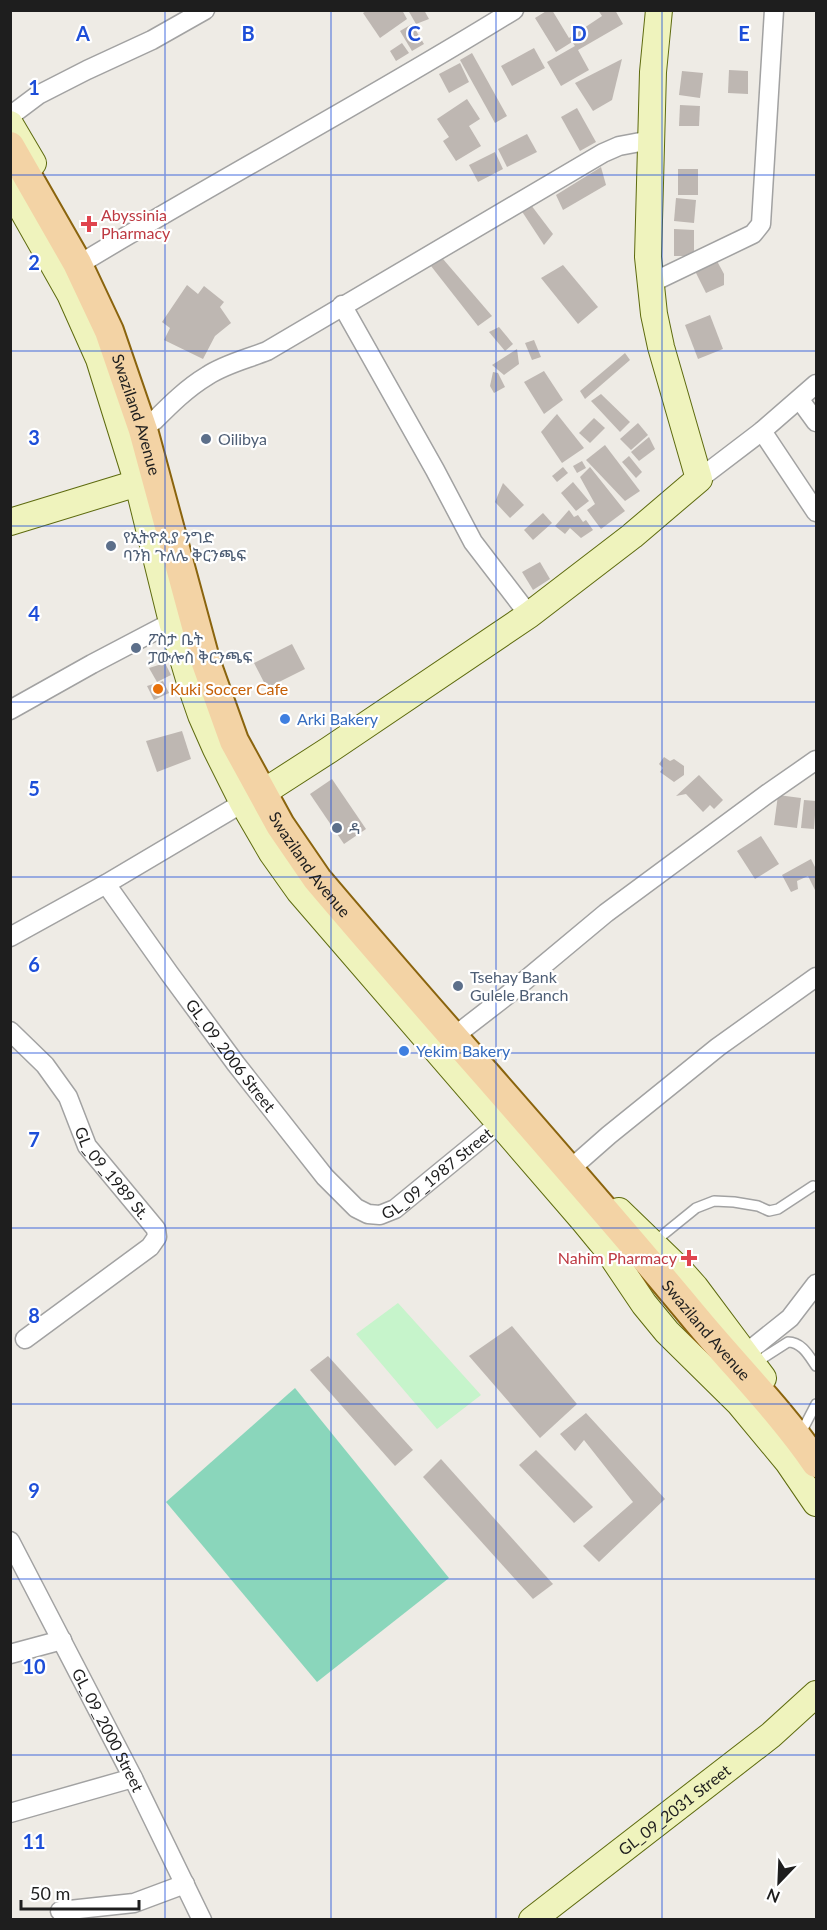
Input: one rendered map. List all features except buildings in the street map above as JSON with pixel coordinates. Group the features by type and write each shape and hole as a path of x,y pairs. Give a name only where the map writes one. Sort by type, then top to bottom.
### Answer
{"main road":[{"path":"256,795 529,615 632,536 699,479 661,347 654,314 648,240 633,143 653,72 659,10"},
{"path":"10,124 88,259 122,332 154,421 152,479 172,622 201,715 256,795 294,828 319,864 576,1164 695,1287 810,1435"},
{"name":"Swaziland Avenue","path":"10,146 95,298 109,331 143,430 152,479 202,683 218,728 309,883 652,1279 788,1440 816,1478"},
{"name":"Swaziland Avenue","path":"10,165 52,235 94,319 152,479"},
{"path":"10,188 70,294 90,336 109,387 152,479"},
{"path":"10,522 152,479"},
{"path":"256,795 272,853 299,891 607,1249 644,1304 668,1332 739,1403 788,1462 816,1503"},
{"name":"Swaziland Avenue","path":"256,795 317,879 628,1237 790,1427 816,1463"},
{"name":"GL_09_2031 Street","path":"532,1920 771,1735 811,1700"}],"street":[{"path":"10,116 38,95 152,40 205,10"},
{"path":"88,259 174,207 460,44 514,10"},
{"path":"651,283 753,234 761,224 774,10"},
{"path":"154,421 173,402 207,376 226,366 267,351 603,153 633,143"},
{"path":"342,305 473,542 529,615"},
{"path":"699,479 800,400 816,384"},
{"path":"800,400 816,422"},
{"path":"762,430 816,512"},
{"path":"10,710 172,622"},
{"path":"461,1031 606,913 816,760"},
{"path":"10,937 106,884 256,795"},
{"name":"GL_09_2006 Street","path":"106,884 236,1064 326,1177 356,1208 368,1214"},
{"path":"576,1164 718,1047 816,977"},
{"name":"GL_09_1989 St.","path":"10,1031 45,1065 68,1096 87,1146 156,1229 157,1237 150,1247 25,1339"},
{"name":"GL_09_1987 Street","path":"368,1214 380,1215 395,1209 500,1123"},
{"path":"749,1359 790,1318 816,1284"},
{"name":"GL_09_2000 Street","path":"10,1541 133,1778 202,1920"},
{"path":"10,1654 62,1640"},
{"path":"10,1813 133,1778"},
{"path":"60,1911 134,1903 185,1884"}],"lane":[{"path":"653,1243 696,1208 714,1201 742,1203 769,1211 778,1209 813,1186"},
{"path":"749,1359 788,1342 794,1342 801,1345 816,1366"},
{"path":"810,1435 816,1404"}],"green space":[{"path":"398,1303 481,1395 437,1429 356,1334"},
{"path":"295,1388 449,1578 317,1682 166,1502"}],"place":[{"name":"Abyssinia Pharmacy","path":"89,224"},
{"name":"Oilibya","path":"206,439"},
{"name":"የኢትዮጲያ ንግድ ባንክ ጉለሌ ቅርንጫፍ","path":"111,546"},
{"name":"ፖስታ ቤት ፓውሎስ ቅርንጫፍ","path":"136,648"},
{"name":"Kuki Soccer Cafe","path":"158,689"},
{"name":"Arki Bakery","path":"285,719"},
{"name":"ዳ","path":"337,828"},
{"name":"Tsehay Bank Gulele Branch","path":"458,986"},
{"name":"Yekim Bakery","path":"404,1051"},
{"name":"Nahim Pharmacy","path":"689,1258"}]}
